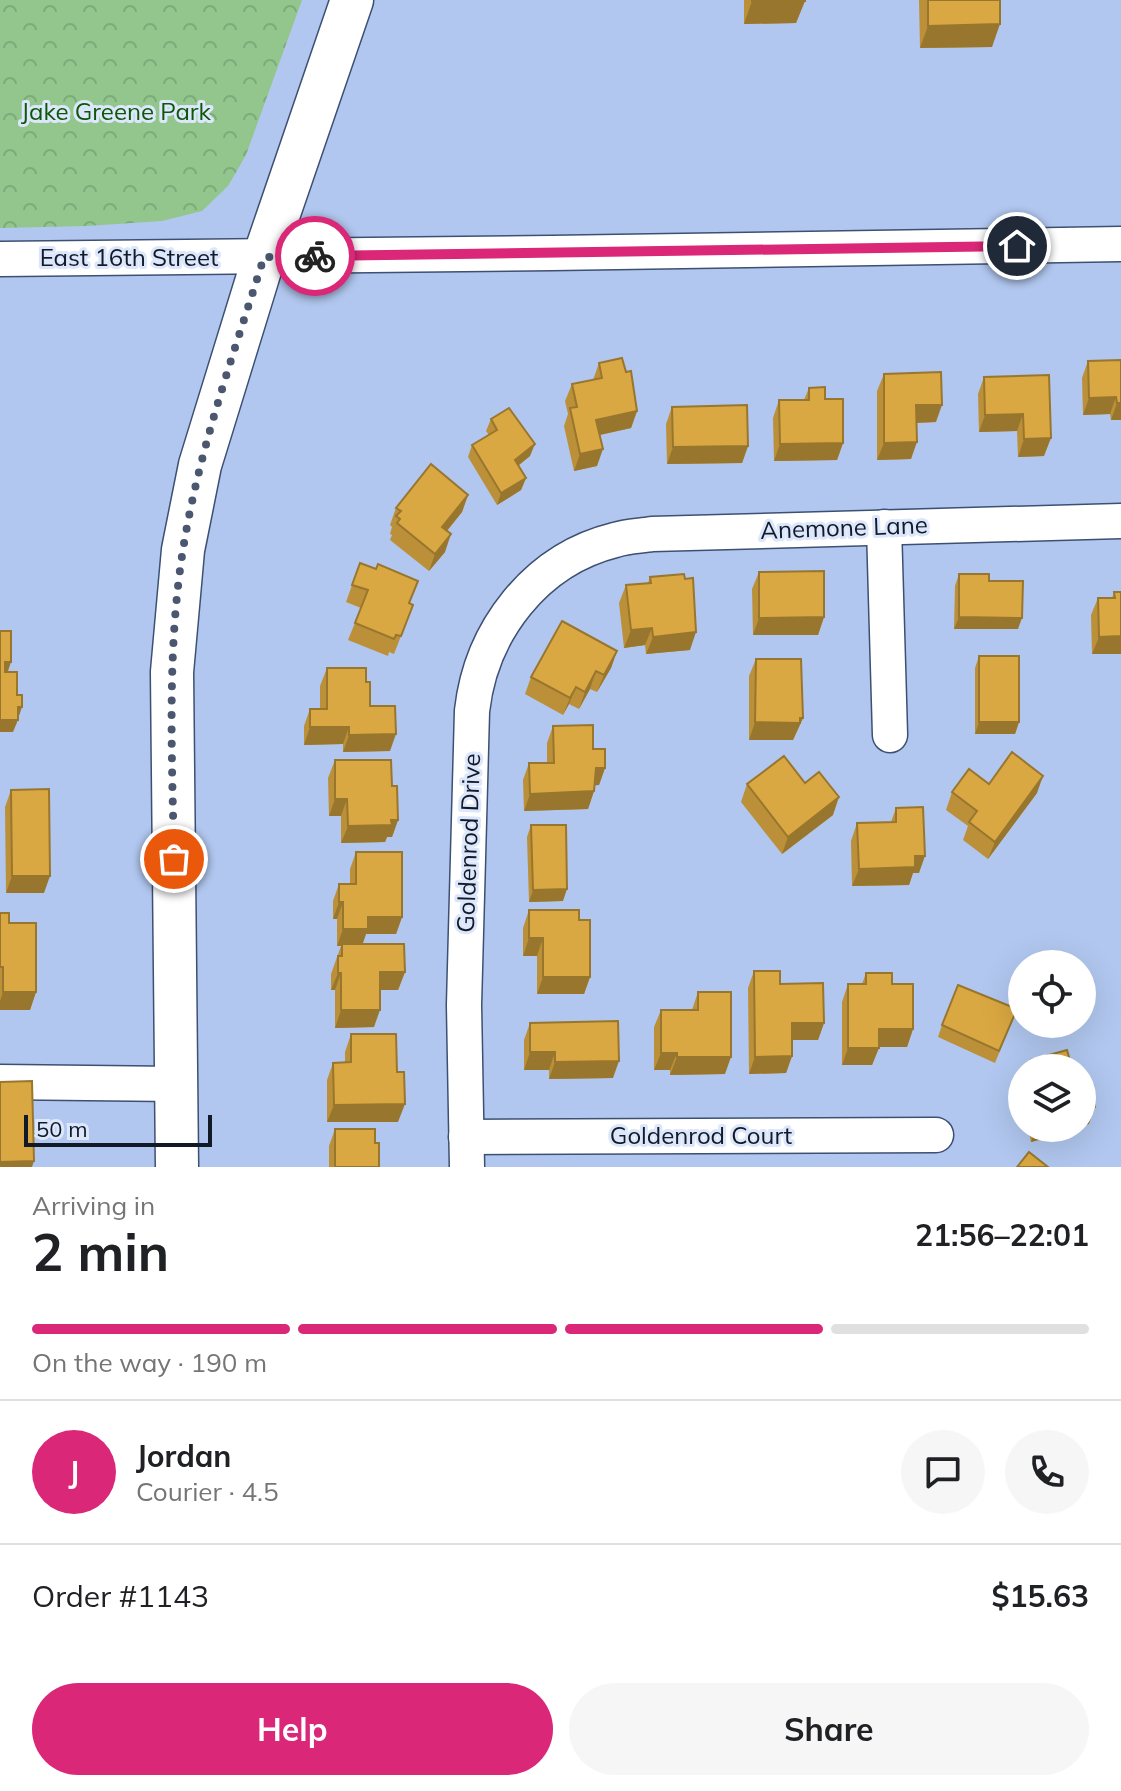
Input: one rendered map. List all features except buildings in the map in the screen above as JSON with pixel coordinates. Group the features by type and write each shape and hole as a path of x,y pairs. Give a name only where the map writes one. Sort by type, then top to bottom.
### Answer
{"main road":[{"path":"177,1167 172,672 186,532 200,465 264,257 352,0"}],"street":[{"name":"East 16th Street","path":"0,259 1121,244"},
{"name":"Anemone Lane","path":"572,557 616,539 652,534 1121,521"},
{"path":"884,527 890,735"},
{"name":"Goldenrod Drive","path":"467,1152 464,1005 472,711 476,687 486,653 509,611 525,593 572,557"},
{"path":"0,1082 176,1084"},
{"name":"Goldenrod Court","path":"467,1152 936,1135"}],"green space":[{"name":"Jake Greene Park","path":"0,0 302,0 246,155 228,186 202,211 162,221 0,228"}],"way so far":[{"path":"174,859 173,649 183,550 200,465 264,257 315,256"}],"route":[{"path":"315,256 1017,246"}]}
